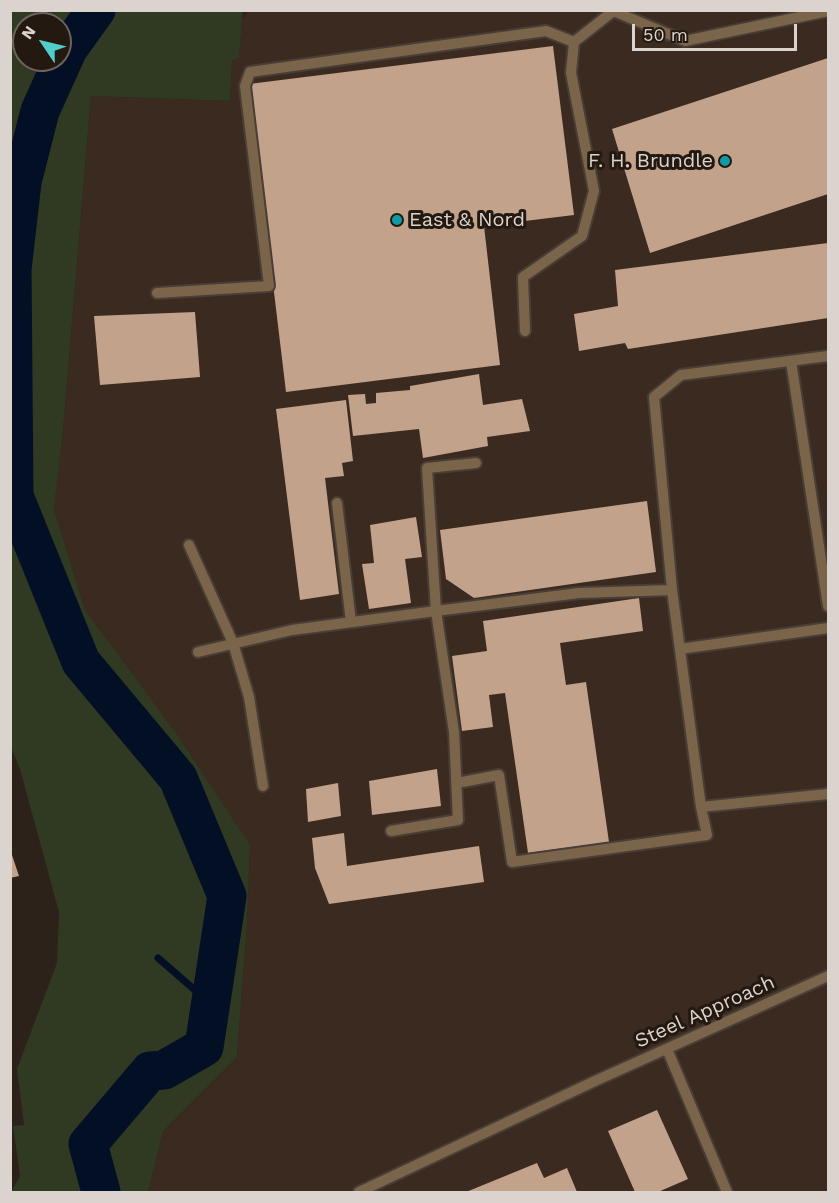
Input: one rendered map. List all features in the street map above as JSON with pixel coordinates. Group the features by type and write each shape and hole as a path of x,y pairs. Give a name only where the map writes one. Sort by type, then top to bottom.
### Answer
{"lane":[{"path":"525,331 523,277 582,236 594,191 571,73 574,42 612,11 685,40 828,11"},
{"path":"157,293 269,286 245,86 250,72 546,31 574,42"},
{"path":"457,783 499,775 512,862 707,835 701,807 672,590 654,397 681,375 828,356"},
{"path":"791,361 828,606"},
{"path":"392,831 458,820 454,732 436,611 427,468 476,463"},
{"path":"337,503 351,622"},
{"path":"189,545 233,644 249,696 263,786"},
{"path":"198,652 292,630 351,622 579,593 672,590"},
{"path":"680,649 828,628"},
{"path":"701,807 828,794"},
{"name":"Steel Approach","path":"358,1192 828,976"},
{"path":"667,1049 727,1192"}],"shaded area":[{"path":"249,11 828,11 828,1192 148,1192 163,1131 237,1057 247,925 250,845 177,734 85,610 54,509 63,431 91,96 230,101 232,61 239,58 242,19"}],"green space":[{"path":"11,10 243,11 239,58 232,61 230,101 91,96 63,431 54,509 85,610 177,734 250,845 247,925 237,1057 163,1131 148,1192 11,1192 20,1176 13,1126 24,1125 17,1069 57,963 59,912 20,769 11,747"}],"building":[{"name":"East & Nord","path":"553,46 574,215 484,226 500,365 286,392 249,84"},
{"name":"F. H. Brundle","path":"828,58 828,194 650,253 612,129"},
{"path":"828,243 828,318 628,349 625,343 579,351 574,314 618,306 615,270"},
{"path":"195,312 200,377 100,385 94,316"},
{"path":"479,374 483,405 522,399 530,431 487,437 488,446 423,458 419,429 353,436 348,395 365,394 366,404 376,403 376,393 410,390 410,386"},
{"path":"346,400 353,461 342,463 344,476 325,478 339,594 300,600 276,409"},
{"path":"647,501 656,572 474,598 446,579 440,530"},
{"path":"416,517 422,557 405,559 411,603 369,609 362,564 374,563 370,525"},
{"path":"639,598 643,631 560,643 566,685 586,682 609,842 528,853 505,693 489,695 493,727 462,731 452,656 487,651 483,621"},
{"path":"437,769 441,806 372,815 369,781"},
{"path":"338,783 341,816 308,822 306,789"},
{"path":"344,833 347,866 479,846 484,882 329,904 315,868 312,838"},
{"path":"10,849 19,876 10,878"},
{"path":"657,1110 688,1179 658,1192 635,1192 608,1131"},
{"path":"537,1163 544,1178 567,1168 577,1192 466,1192"}],"waterway":[{"path":"96,10 68,49 40,111 22,182 12,269 14,496 81,662 178,778 227,896 204,1047 164,1070 150,1071 88,1144 101,1192"},
{"path":"158,958 211,1004"}],"place":[{"name":"F. H. Brundle","path":"725,161"},
{"name":"East & Nord","path":"397,220"}]}
